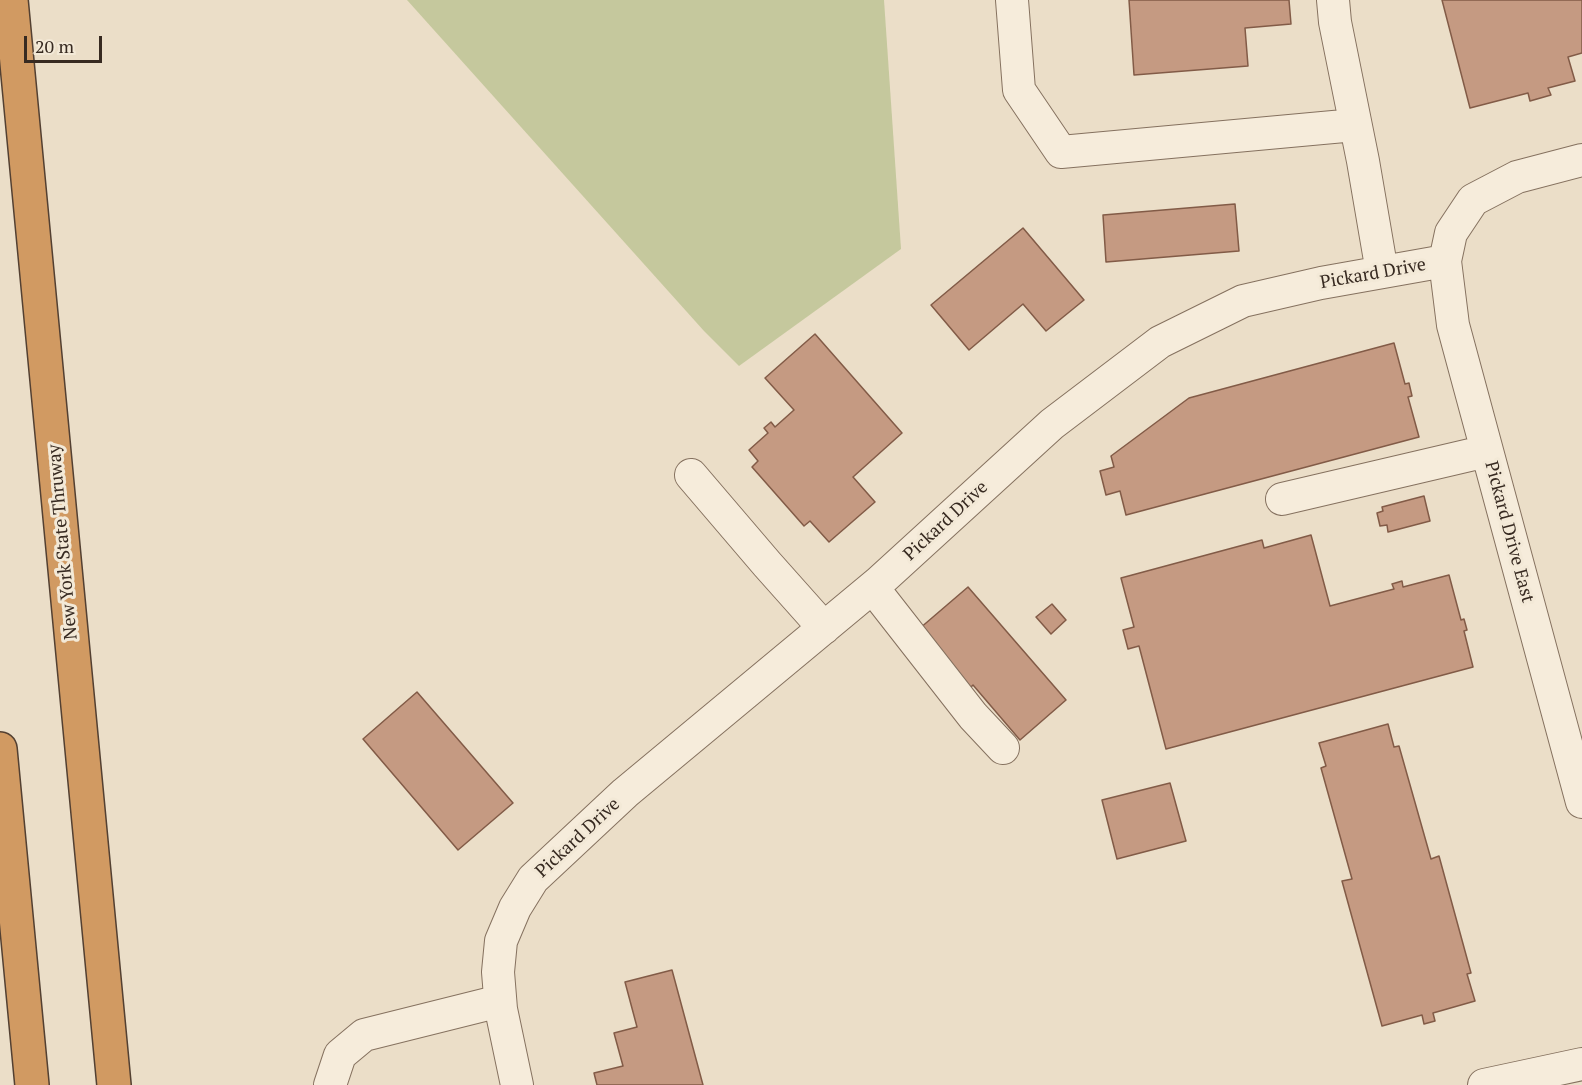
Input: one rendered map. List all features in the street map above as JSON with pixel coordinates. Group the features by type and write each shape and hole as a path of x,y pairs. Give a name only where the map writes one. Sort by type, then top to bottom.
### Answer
{"highway":[{"name":"New York State Thruway","path":"11,0 114,1085"},
{"path":"0,749 32,1085"}],"street":[{"path":"1012,0 1019,90 1061,152 1355,125"},
{"path":"1333,0 1335,22 1382,272"},
{"name":"Pickard Drive","path":"517,1085 500,1001 498,972 501,941 515,908 533,879 625,794 873,588 1052,424 1160,342 1243,301 1321,282 1445,261 1451,233 1473,200 1517,177 1582,160"},
{"name":"Pickard Drive East","path":"1445,261 1453,325 1582,802"},
{"path":"1282,499 1487,451"},
{"path":"691,475 825,628"},
{"path":"873,588 973,716 1003,748"},
{"path":"330,1085 340,1055 364,1035 500,1001"},
{"path":"1484,1085 1582,1064"}],"green space":[{"path":"407,0 884,0 901,249 739,366 704,331"}],"building":[{"path":"1129,0 1289,0 1291,24 1245,28 1248,66 1134,75"},
{"path":"1442,0 1582,0 1582,53 1568,57 1575,81 1548,88 1551,95 1530,101 1528,93 1470,108"},
{"path":"1235,204 1239,251 1106,262 1103,215"},
{"path":"1023,228 1084,300 1046,331 1023,304 969,350 931,305"},
{"path":"815,334 902,433 853,477 875,502 829,542 810,521 804,526 752,467 758,461 749,450 768,433 764,428 771,422 775,427 794,410 765,378"},
{"path":"1394,343 1405,384 1409,383 1412,396 1408,397 1419,437 1126,515 1120,491 1106,495 1100,471 1114,467 1111,456 1189,398"},
{"path":"1424,496 1430,521 1388,532 1387,525 1380,526 1377,513 1383,511 1382,507"},
{"path":"1311,535 1330,606 1394,589 1392,584 1402,581 1403,587 1449,575 1461,620 1464,619 1467,630 1464,631 1473,667 1166,749 1139,646 1128,649 1123,630 1134,627 1121,578 1262,540 1264,548"},
{"path":"968,587 1066,700 1020,740 973,685 970,688 919,629"},
{"path":"1052,604 1066,620 1051,634 1036,617"},
{"path":"417,692 513,803 458,850 363,739"},
{"path":"1388,724 1394,747 1399,746 1431,859 1439,856 1471,973 1467,974 1475,1001 1433,1013 1435,1021 1424,1024 1422,1015 1382,1026 1342,881 1352,879 1321,768 1326,766 1319,743"},
{"path":"1170,783 1186,841 1117,859 1102,800"},
{"path":"672,970 703,1085 597,1085 594,1073 623,1066 614,1033 637,1027 625,982"}]}
